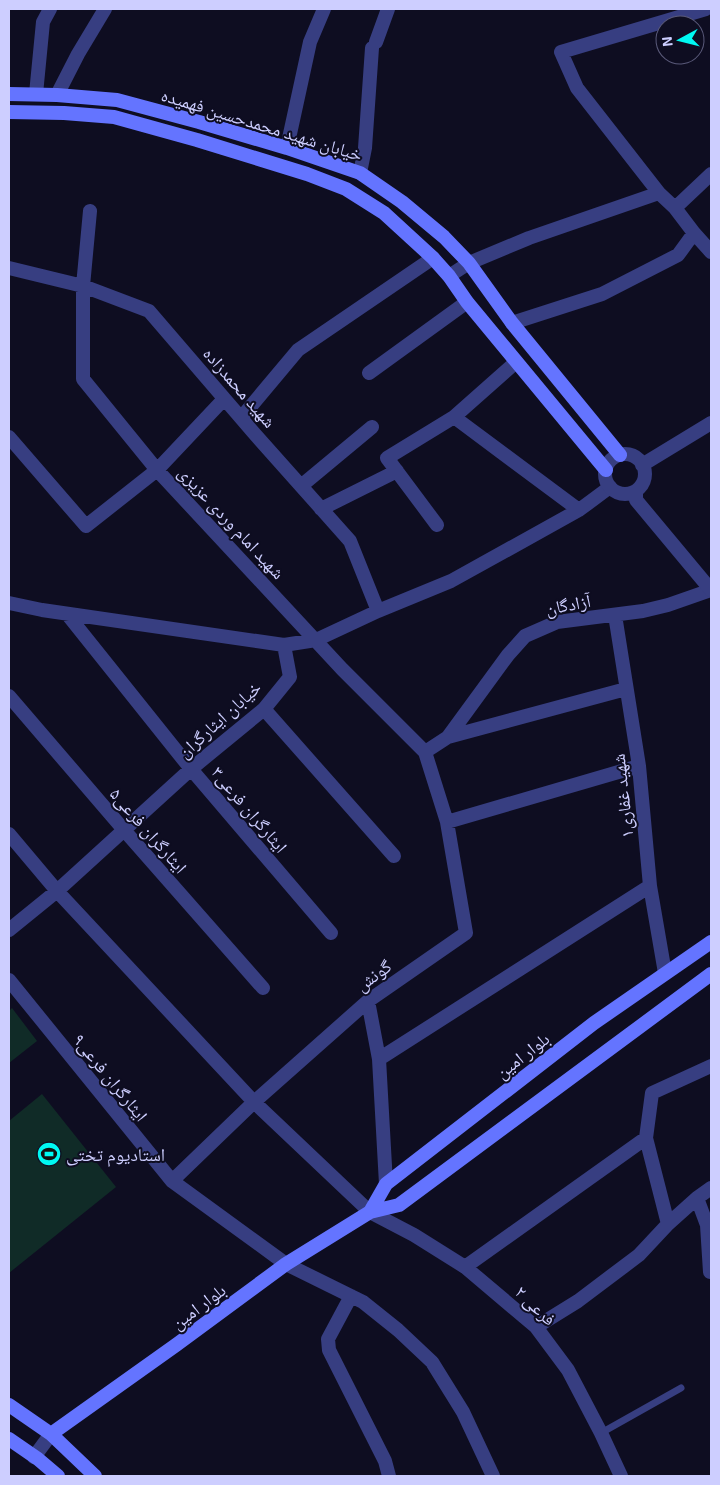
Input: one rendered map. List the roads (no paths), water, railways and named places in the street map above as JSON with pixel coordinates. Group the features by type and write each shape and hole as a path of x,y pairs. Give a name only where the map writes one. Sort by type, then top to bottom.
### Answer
{"main road":[{"name":"خیابان شهید محمدحسین فهمیده","path":"9,94 57,94 117,100 199,122 360,173 402,202 444,237 469,264 512,323 620,455"},
{"name":"خیابان شهید محمدحسین فهمیده","path":"9,112 114,118 197,140 308,174 346,189 384,213 433,258 606,470"},
{"name":"بلوار امین","path":"370,1212 386,1184 594,1023 711,942"},
{"name":"بلوار امین","path":"51,1434 286,1264 370,1212 399,1205 711,974"},
{"path":"9,1405 51,1434 95,1476"},
{"path":"9,1439 58,1476"}],"street":[{"path":"36,94 43,22 50,9"},
{"path":"57,94 105,9"},
{"path":"288,143 310,42 324,9"},
{"path":"360,173 365,148 374,45 388,9"},
{"path":"706,9 561,52 577,88 659,194 675,208 711,252"},
{"path":"675,208 711,174"},
{"path":"448,276 469,264 529,238 659,194"},
{"name":"شهید امام وردی عزیزی","path":"90,212 83,286 83,379 157,470 342,669 425,752"},
{"path":"512,323 602,294 678,255 694,233"},
{"path":"241,418 298,350 433,258"},
{"name":"شهید محمدزاده","path":"9,268 83,286 149,311 350,541 378,611"},
{"path":"369,373 467,302"},
{"path":"437,525 387,458 454,418 516,362"},
{"path":"9,437 86,526 157,470 224,399"},
{"path":"454,418 579,510"},
{"path":"642,465 711,423"},
{"path":"301,486 372,427"},
{"path":"620,455 630,455 636,458 642,465 645,474 644,480 636,491 630,494 616,492 607,482 605,476 608,464 612,459 620,455"},
{"path":"322,509 397,471"},
{"path":"9,603 67,614 284,645 316,640 378,611 451,581 579,510 610,487"},
{"path":"636,491 636,500 711,590"},
{"name":"آزادگان","path":"425,752 448,737 508,655 525,636 557,622 643,611 668,605 711,590"},
{"name":"ایثارگران فرعی۳","path":"67,614 191,769 331,933"},
{"name":"شهید غفاری۱","path":"616,615 639,766 650,886 666,973"},
{"name":"خیابان ایثارگران","path":"9,930 57,891 191,769 264,709 290,677 284,645"},
{"path":"448,737 626,688"},
{"name":"ایثارگران فرعی۵","path":"9,696 263,988"},
{"path":"264,709 394,856"},
{"name":"گونش","path":"172,1181 254,1102 368,1001 466,933 447,822 425,752"},
{"path":"447,822 639,766"},
{"name":"فرعی ۲","path":"9,834 57,891 254,1102 370,1212 414,1235 465,1267 536,1327 568,1370 621,1476"},
{"path":"379,1059 650,886"},
{"name":"ایثارگران فرعی۹","path":"9,980 172,1181 286,1264 363,1302 398,1330 432,1362 463,1412 493,1476"},
{"path":"368,1001 379,1059 386,1184"},
{"path":"668,1224 646,1138 652,1093 711,1066"},
{"path":"465,1267 646,1138"},
{"path":"536,1327 578,1301 639,1255 668,1224 711,1188"},
{"path":"697,1198 709,1224 711,1275"},
{"path":"351,1296 328,1339 329,1350 385,1461 389,1476"},
{"path":"34,1456 51,1434"}],"lane":[{"path":"601,1433 681,1388"}],"place":[{"name":"استادیوم تختی","path":"49,1154"}]}
